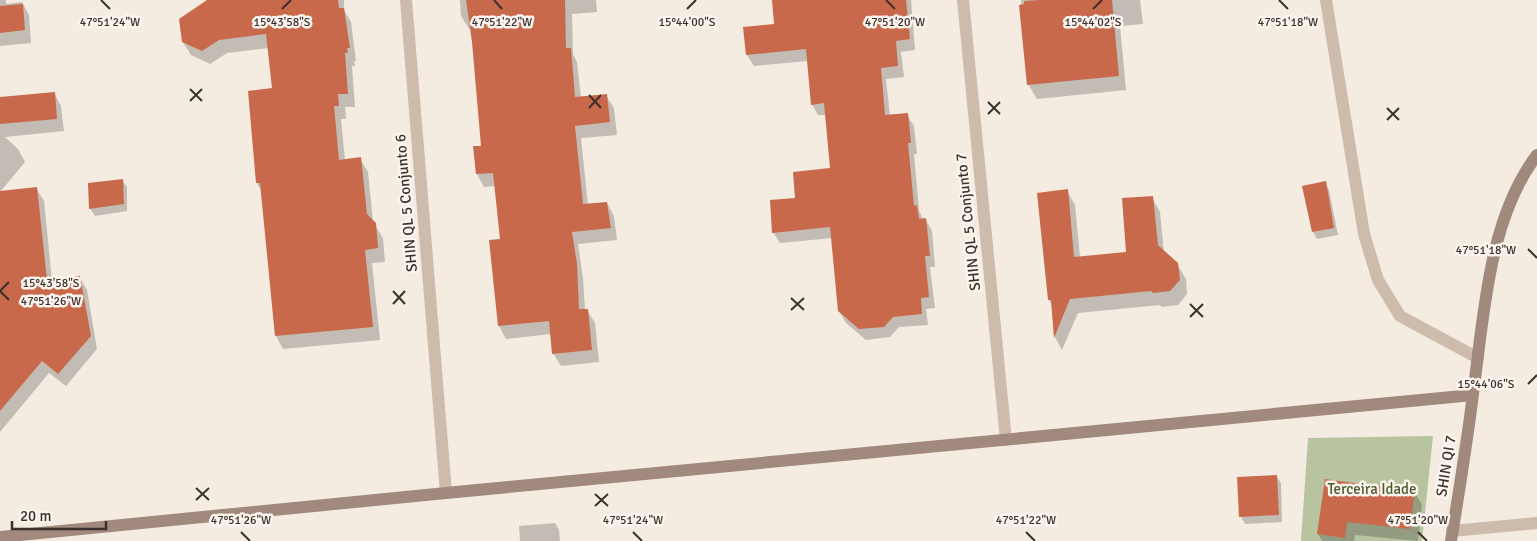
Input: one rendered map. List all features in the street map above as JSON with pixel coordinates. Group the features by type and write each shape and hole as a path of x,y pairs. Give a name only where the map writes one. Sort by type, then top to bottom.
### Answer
{"street":[{"name":"SHIN QL 5 Conjunto 6","path":"406,0 446,492"},
{"name":"SHIN QL 5 Conjunto 7","path":"963,0 1006,440"},
{"path":"1326,0 1364,234 1378,280 1400,316 1478,358"},
{"name":"SHIN QI 7","path":"1452,536 1488,287 1501,224 1512,196 1525,171 1537,155"},
{"path":"0,537 446,492 1473,395"},
{"path":"1452,536 1537,523"}],"green space":[{"name":"Terceira Idade","path":"1433,436 1422,541 1301,541 1308,438"}],"building":[{"path":"207,0 338,0 339,8 344,8 350,48 347,48 348,53 345,53 348,94 338,94 339,106 334,106 339,160 361,157 367,214 376,223 378,248 365,250 373,327 275,336 260,183 256,183 248,91 272,88 266,34 219,40 202,51 182,42 179,19"},
{"path":"466,0 565,0 566,48 571,48 575,97 607,94 610,122 575,126 583,204 607,202 611,228 572,232 577,264 579,309 588,309 592,350 552,354 549,321 498,326 489,240 500,239 493,173 476,174 473,146 481,146 472,42"},
{"path":"772,0 906,0 910,39 896,41 898,66 881,68 885,115 908,113 911,143 908,143 914,206 917,205 919,219 926,218 930,256 925,256 929,297 921,298 922,314 893,317 884,327 859,329 838,311 830,227 772,233 770,200 795,198 793,172 830,168 824,103 811,105 806,49 746,55 743,27 774,24"},
{"path":"1112,0 1119,76 1027,85 1019,5 1024,4 1024,1"},
{"path":"23,4 25,30 0,33 0,6"},
{"path":"55,92 57,119 0,124 0,97"},
{"path":"123,179 124,204 89,209 88,183"},
{"path":"1326,181 1334,228 1312,232 1302,186"},
{"path":"37,187 47,280 80,276 91,336 58,374 42,361 0,411 0,191"},
{"path":"1068,189 1074,257 1126,252 1122,198 1153,196 1158,245 1178,263 1180,280 1170,291 1153,293 1151,291 1070,299 1054,338 1051,300 1048,300 1037,193"},
{"path":"1277,475 1279,515 1239,517 1237,477"},
{"path":"1325,479 1415,489 1410,529 1347,522 1345,538 1317,534"}]}
